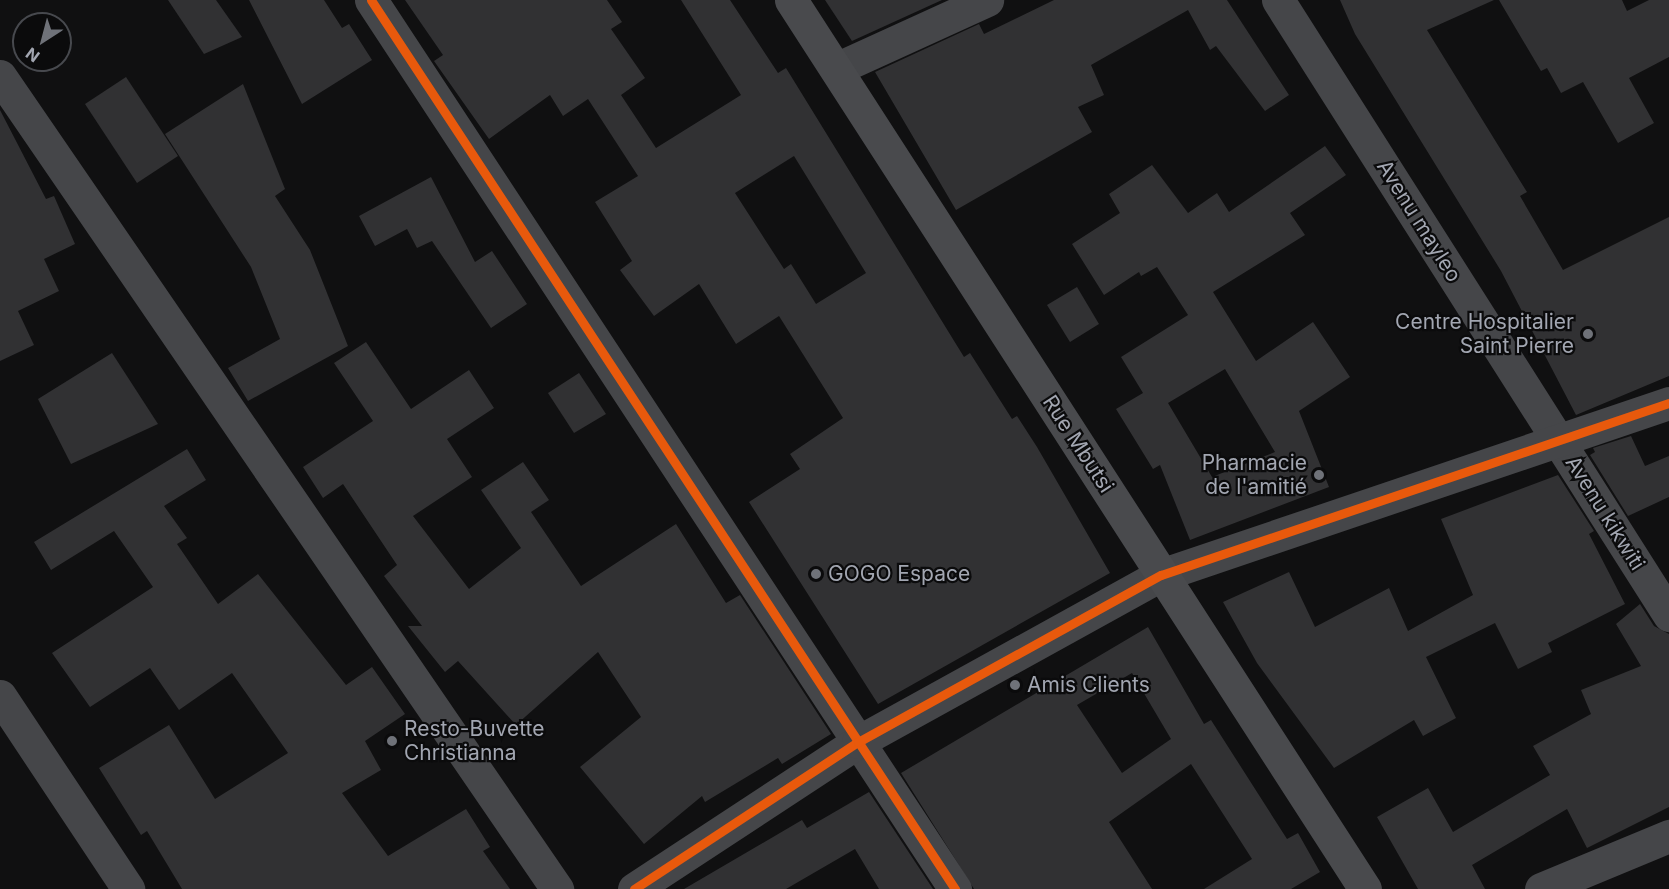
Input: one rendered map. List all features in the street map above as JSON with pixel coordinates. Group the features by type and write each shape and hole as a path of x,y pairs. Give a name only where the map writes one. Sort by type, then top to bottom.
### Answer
{"street":[{"path":"371,0 955,889"},
{"name":"Rue Mbutsi","path":"791,0 838,68 1161,575 1365,889"},
{"path":"838,68 987,0"},
{"name":"Avenu mayleo","path":"1278,0 1559,442"},
{"path":"6,96 557,889"},
{"path":"634,889 858,742 1161,575 1669,403"},
{"name":"Avenu kikwiti","path":"1559,442 1669,615"},
{"path":"0,696 128,889"},
{"path":"1541,889 1669,836"}],"building":[{"path":"168,0 216,0 242,37 204,54"},
{"path":"249,0 324,0 342,28 349,24 372,60 302,104"},
{"path":"405,0 607,0 622,22 611,29 645,78 621,95 656,148 741,95 681,0 730,0 778,73 786,68 964,357 970,353 1012,419 1017,416 1110,573 878,704 749,502 800,469 790,454 843,418 779,316 736,344 699,284 654,316 620,270 632,261 595,202 638,176 588,99 563,116 550,95 489,139 434,61 443,55","holes":["794,156 866,273 816,304 791,264 784,269 735,193"]},
{"path":"825,0 942,0 852,41"},
{"path":"1054,0 1227,0 1289,95 1265,111 1216,46 1210,50 1188,10 1091,65 1104,95 1078,107 1092,132 956,210 875,72 979,24 984,34"},
{"path":"1340,0 1494,0 1427,30 1527,192 1520,196 1563,270 1669,217 1669,376 1576,415 1501,271 1355,34"},
{"path":"1499,0 1622,0 1627,11 1649,0 1669,0 1669,57 1629,78 1654,123 1618,143 1583,82 1561,93 1547,68 1541,71"},
{"path":"126,77 178,156 137,183 85,104"},
{"path":"243,84 285,189 275,196 310,250 348,346 248,401 228,368 280,339 251,267 165,134"},
{"path":"0,110 46,199 54,196 75,244 44,259 59,291 18,311 34,345 0,361"},
{"path":"1325,146 1346,175 1290,213 1305,235 1213,292 1256,361 1313,322 1350,377 1299,411 1329,487 1190,540 1160,465 1153,469 1116,409 1143,393 1121,357 1188,315 1157,267 1141,276 1139,272 1104,295 1072,244 1120,213 1109,194 1152,165 1188,213 1217,193 1229,212","holes":["1225,369 1275,452 1212,477 1168,403"]},
{"path":"431,177 475,262 492,251 527,304 491,328 432,241 417,248 407,229 375,246 359,216"},
{"path":"1077,287 1099,324 1070,342 1047,305"},
{"path":"366,342 411,409 469,370 494,408 447,439 472,477 413,516 469,589 521,548 481,490 523,462 549,500 531,512 581,586 676,524 726,603 740,595 831,734 782,764 778,758 705,802 702,796 644,844 580,767 641,717 598,652 516,725 458,661 445,672 408,626 422,626 384,576 397,565 343,484 323,498 303,467 373,421 334,363"},
{"path":"112,353 158,424 71,464 38,399"},
{"path":"579,373 606,414 574,433 548,393"},
{"path":"1631,436 1645,466 1669,456 1669,497 1628,516 1590,455 1595,452 1593,448"},
{"path":"187,449 206,480 164,506 187,538 177,544 218,604 258,574 346,685 372,667 405,714 365,741 381,770 342,793 388,856 466,809 490,847 483,851 510,889 182,889 147,831 141,835 99,768 169,725 215,799 288,753 232,673 179,710 150,668 90,707 52,653 153,587 114,531 51,570 34,542"},
{"path":"1558,475 1594,531 1589,534 1625,604 1548,643 1552,652 1518,669 1495,623 1426,657 1456,718 1423,736 1414,720 1334,768 1257,663 1223,602 1289,572 1315,627 1389,588 1408,631 1473,595 1441,519"},
{"path":"1640,604 1654,626 1669,634 1669,807 1587,848 1567,809 1472,865 1485,889 1418,889 1377,817 1428,788 1453,832 1550,775 1533,746 1591,714 1581,690 1641,666 1616,624"},
{"path":"1148,627 1204,724 1211,720 1287,839 1298,833 1320,872 1291,889 1204,889 1252,859 1191,764 1109,822 1152,889 974,889 901,773","holes":["1132,673 1171,739 1122,773 1077,705"]},
{"path":"869,792 933,889 879,889 855,849 786,889 684,889 802,820 807,828"}],"cycle path":[{"path":"371,0 955,889"},
{"path":"634,889 858,742 1161,575 1669,403"}],"place":[{"name":"Centre Hospitalier Saint Pierre","path":"1588,334"},
{"name":"Pharmacie de l'amitié","path":"1319,475"},
{"name":"GOGO Espace","path":"816,574"},
{"name":"Amis Clients","path":"1015,685"},
{"name":"Resto-Buvette Christianna","path":"392,741"}]}
